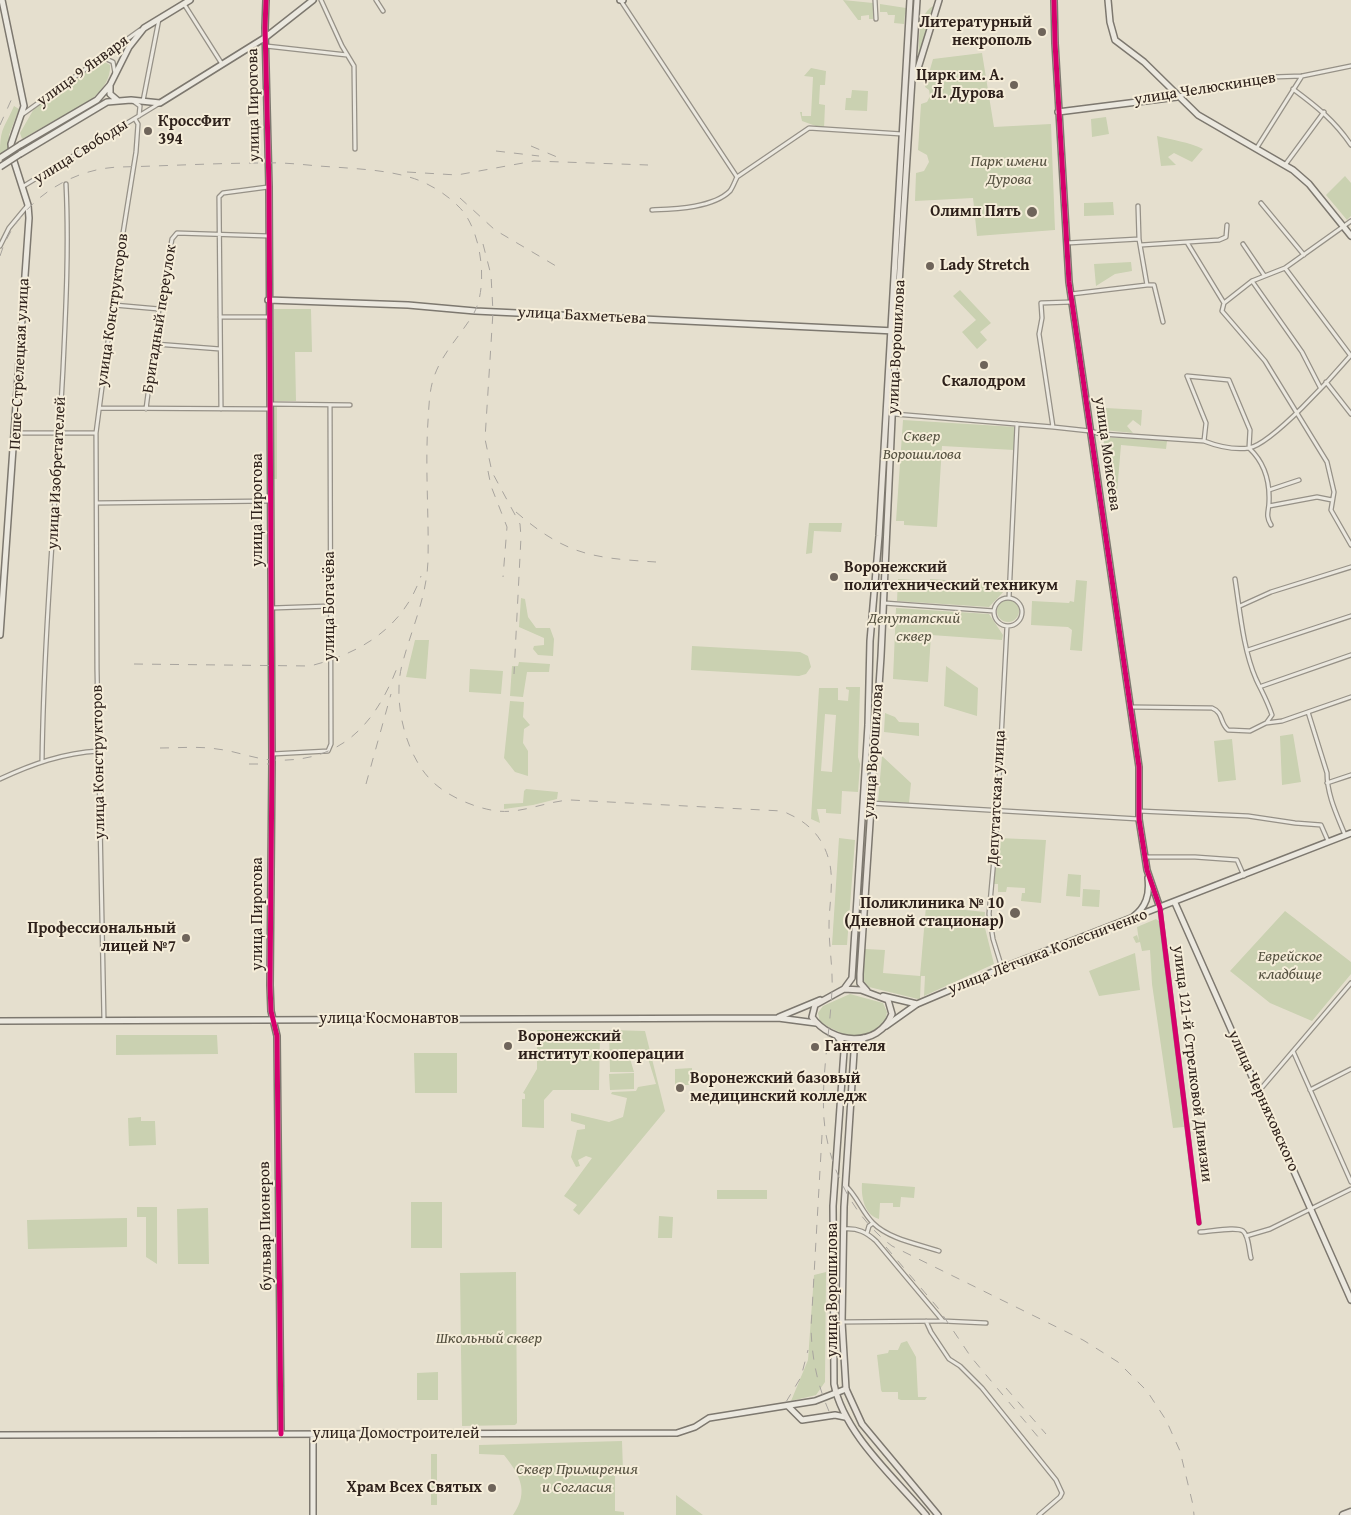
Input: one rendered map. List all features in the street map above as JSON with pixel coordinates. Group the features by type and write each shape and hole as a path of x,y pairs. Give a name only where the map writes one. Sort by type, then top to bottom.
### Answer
{"highway":[{"path":"1343,1515 1351,1512"}],"main road":[{"name":"улица Ворошилова","path":"844,989 852,978 868,725 870,637 879,536 910,0"},
{"name":"улица Ворошилова","path":"867,991 860,983 860,974 882,637 894,414 896,332 917,0"},
{"path":"912,88 939,0"},
{"path":"870,637 882,637"},
{"path":"844,989 867,991 883,996 890,1004 892,1014 886,1026 864,1038 851,1040 837,1036 816,1023 812,1017 812,1010 820,1000 844,989"},
{"name":"улица Ворошилова","path":"837,1036 843,1044 844,1051 833,1216 832,1349 836,1394 845,1417 858,1437 926,1515"},
{"name":"улица Ворошилова","path":"864,1038 854,1052 845,1184 842,1322 846,1389 862,1424 938,1515"}],"street":[{"path":"2,0 24,106 23,114"},
{"name":"улица 9 Января","path":"23,114 101,57 159,18 190,0"},
{"name":"улица Пирогова","path":"266,0 271,502 272,754 270,886 271,1011 273,1019"},
{"name":"улица Свободы","path":"22,187 266,37 313,0"},
{"path":"321,0 354,66 355,149"},
{"path":"376,0 382,11"},
{"path":"621,0 737,177"},
{"path":"875,0 876,19"},
{"name":"улица Моисеева","path":"1054,0 1058,112 1071,294 1139,767 1139,819 1148,870 1160,908"},
{"path":"1108,0 1110,22 1115,40 1144,62 1177,97 1198,115 1285,165 1309,184 1351,236"},
{"path":"184,4 222,64"},
{"path":"143,103 159,18"},
{"name":"улица 9 Января","path":"0,158 98,100 110,85 128,47 144,28"},
{"path":"266,46 347,55"},
{"path":"101,57 113,62 115,74"},
{"name":"улица Челюскинцев","path":"1058,112 1177,97 1263,82 1272,77 1302,76 1351,66"},
{"path":"1256,150 1302,76"},
{"path":"110,85 110,94 117,100"},
{"path":"1293,89 1324,112 1336,124 1351,145"},
{"name":"улица Свободы","path":"0,167 107,102 131,100 143,103 160,103"},
{"name":"улица Свободы","path":"131,100 140,106 137,117"},
{"path":"1285,165 1324,112"},
{"name":"Пеше-Стрелецкая улица","path":"0,636 16,433 28,204 12,155 11,144 23,114"},
{"name":"улица Конструкторов","path":"104,1021 96,433 136,152 137,117"},
{"path":"652,210 680,209 718,199 731,190 737,177 810,128 902,134"},
{"name":"улица Изобретателей","path":"42,761 47,624 60,433 66,289 66,184"},
{"path":"221,409 218,201 223,193 269,187"},
{"path":"1261,203 1304,256"},
{"path":"0,246 9,228 28,204"},
{"path":"1138,206 1139,239 1147,285"},
{"path":"1351,222 1285,268 1252,281 1224,303 1222,311 1244,333 1265,361 1327,462 1334,492 1331,510 1351,545"},
{"path":"1141,245 1188,244 1218,240 1226,236 1227,225"},
{"name":"Бригадный переулок","path":"146,408 159,309 172,239 177,233 269,236"},
{"path":"1066,243 1139,239"},
{"path":"1188,244 1224,303"},
{"path":"1243,244 1264,275"},
{"path":"894,414 1053,427 1101,434 1204,441 1218,446 1249,448 1272,436 1351,356 1285,268"},
{"path":"1252,281 1302,352 1320,387"},
{"path":"1071,294 1154,285 1164,322"},
{"name":"улица Бахметьева","path":"268,300 408,305 475,311 896,332"},
{"path":"1053,427 1039,334 1042,318 1041,303 1072,302"},
{"path":"114,306 159,309"},
{"path":"220,317 268,317"},
{"path":"155,344 220,349"},
{"path":"1204,441 1206,424 1187,376 1229,380 1250,430 1249,448 1260,460 1269,490 1267,519 1271,525"},
{"path":"1326,382 1351,414"},
{"name":"улица Богачёва","path":"272,754 328,751 331,744 330,405"},
{"path":"100,408 221,409 350,405"},
{"path":"1009,598 1017,424"},
{"path":"16,433 96,433"},
{"path":"1269,490 1298,480"},
{"path":"1269,506 1317,497 1332,500"},
{"path":"98,503 271,502"},
{"path":"1240,606 1271,592 1351,567"},
{"path":"1131,707 1212,708 1222,715 1225,728 1235,731 1257,729 1272,715 1262,686 1257,680 1248,650 1235,579"},
{"path":"1009,598 1020,604 1022,613 1016,624 1007,626 996,620 994,611 1000,600 1009,598"},
{"path":"883,603 994,611"},
{"path":"271,608 330,606"},
{"path":"1248,650 1351,616"},
{"name":"Депутатская улица","path":"1002,968 993,939 989,914 1007,626"},
{"path":"1262,686 1351,655"},
{"path":"1266,722 1282,722 1351,697"},
{"path":"1308,712 1327,773 1327,783 1349,834"},
{"path":"0,779 42,761 70,754 99,751"},
{"path":"1327,783 1351,775"},
{"path":"870,803 1139,819"},
{"path":"1138,811 1248,816 1295,824 1316,823 1321,824 1328,842"},
{"name":"улица Лётчика Колесниченко","path":"886,1026 917,1004 1002,968 1175,903 1349,834"},
{"path":"1145,857 1195,857 1237,860 1244,876"},
{"path":"1127,920 1142,910 1145,904 1149,891 1148,870"},
{"name":"улица Черняховского","path":"1175,903 1351,1300"},
{"name":"улица 121-й Стрелковой Дивизии","path":"1160,908 1200,1223"},
{"path":"1259,1092 1351,983"},
{"path":"883,996 917,1004"},
{"name":"улица Космонавтов","path":"778,1018 820,1000"},
{"name":"улица Космонавтов","path":"0,1021 778,1018 816,1023"},
{"name":"бульвар Пионеров","path":"273,1019 277,1036 281,1434"},
{"path":"1293,1051 1351,1182"},
{"path":"1310,1090 1351,1070"},
{"path":"845,1184 854,1193 873,1223 904,1239 939,1251"},
{"path":"1246,1236 1270,1229 1351,1190"},
{"path":"867,1233 869,1226 873,1223"},
{"path":"844,1229 854,1228 867,1233 897,1263 943,1321"},
{"path":"1200,1232 1236,1229 1243,1231 1248,1240 1251,1258"},
{"path":"926,1321 949,1359 960,1366 982,1388 1056,1480 1062,1494 1039,1515"},
{"path":"842,1322 943,1321 986,1323"},
{"name":"улица Домостроителей","path":"0,1435 676,1432 695,1427 709,1418 815,1401 846,1389"},
{"path":"788,1406 802,1420 835,1415 845,1417"},
{"path":"313,1435 313,1515"}],"green space":[{"path":"843,0 873,3 873,19 869,19 869,15 861,16 861,20 858,20"},
{"path":"880,4 906,8 908,14 905,14 904,24 894,23 895,15 880,12"},
{"path":"933,6 933,14 918,60 921,23 928,10"},
{"name":"Парк имени Дурова","path":"982,53 994,127 1051,124 1055,230 977,236 973,198 915,201 916,173 924,171 929,162 927,155 918,150 921,104 927,102 930,96 929,90 925,87 933,59"},
{"path":"103,61 110,65 109,75 96,96 22,139 20,133 35,107"},
{"path":"811,68 826,71 825,85 820,85 819,104 825,105 824,129 802,121 800,112 802,112 802,116 811,116 813,77 804,76"},
{"path":"852,90 868,91 867,111 845,110 846,98 851,98"},
{"path":"14,106 19,109 9,135 9,149 0,155 2,133"},
{"path":"1106,117 1109,134 1092,137 1091,119"},
{"path":"1157,136 1203,149 1192,162 1174,153 1168,157 1176,165 1161,166"},
{"path":"1345,176 1351,183 1351,216 1347,220 1326,195"},
{"path":"1113,202 1114,215 1084,216 1084,203"},
{"path":"1131,262 1132,271 1115,274 1096,286 1094,264"},
{"path":"960,290 991,323 980,332 987,340 977,349 962,332 976,320 953,296"},
{"path":"274,309 311,309 312,352 295,352 296,401 274,401"},
{"path":"274,406 277,406 277,479 273,479"},
{"path":"1106,408 1142,410 1141,426 1133,420 1127,426 1133,433 1104,430"},
{"name":"Сквер Ворошилова","path":"903,420 1016,427 1014,450 942,446 937,527 904,525 904,521 896,521"},
{"path":"1103,437 1167,441 1166,449 1121,445 1117,492 1111,491"},
{"path":"809,523 842,523 841,532 814,531 812,553 806,554"},
{"name":"Депутатский сквер","path":"898,579 1008,584 1007,588 989,607 897,601"},
{"path":"1076,580 1087,581 1082,651 1070,650 1072,630 1068,627 1031,625 1032,601 1074,602"},
{"path":"521,598 525,599 528,617 536,628 550,628 554,639 553,656 538,655 533,649 534,646 544,645 544,638 519,627"},
{"name":"Депутатский сквер","path":"1008,600 1016,603 1019,611 1016,619 1008,622 1000,619 997,611 1000,603"},
{"name":"Депутатский сквер","path":"896,608 989,614 1003,635 1002,640 931,635 928,682 893,679"},
{"path":"415,640 429,640 426,679 406,677"},
{"path":"692,646 800,652 808,656 811,667 806,674 799,676 691,670"},
{"path":"519,662 550,664 549,672 527,672 523,697 510,696 512,666 518,666"},
{"path":"946,666 978,688 977,716 944,706"},
{"path":"470,669 503,671 501,694 469,692"},
{"path":"846,687 860,687 858,792 842,791 841,814 826,813 826,809 817,809 820,823 811,819 819,688 838,688 838,700 848,701 849,690","holes":["825,714 836,715 832,772 821,771"]},
{"path":"510,701 524,702 523,717 530,725 524,729 523,743 528,751 528,776 515,772 504,758"},
{"path":"885,713 895,717 899,722 919,723 919,736 884,732"},
{"path":"1293,734 1301,782 1282,785 1280,736"},
{"path":"1232,739 1236,780 1218,782 1214,741"},
{"path":"882,756 911,783 909,803 878,801"},
{"path":"526,789 558,792 557,799 504,809 504,804 523,803 524,791"},
{"path":"839,838 855,840 847,945 832,945"},
{"path":"998,838 1046,840 1041,903 1021,901 1025,888 1007,887 1006,892 998,892 998,884 994,884"},
{"path":"1068,874 1081,875 1080,897 1066,896"},
{"path":"1083,889 1100,890 1099,907 1082,906"},
{"path":"926,906 985,912 984,924 994,964 924,996 925,976 921,976 920,999 869,987 862,979 865,949 885,950 883,973 920,976"},
{"name":"Еврейское кладбище","path":"1285,911 1351,962 1351,974 1312,1021 1270,1003 1230,971"},
{"path":"1156,919 1160,922 1184,1127 1173,1128 1152,984 1150,950 1142,951 1140,942 1136,943 1133,937 1137,935 1139,941 1137,927"},
{"path":"1135,953 1140,990 1099,996 1089,971"},
{"path":"850,994 883,1003 887,1012 885,1022 876,1029 860,1036 852,1036 820,1022 818,1013 823,1006"},
{"path":"537,1030 600,1030 599,1090 553,1090 544,1100 544,1128 522,1127 522,1099 525,1099 525,1094 523,1093 537,1069"},
{"path":"609,1030 645,1031 665,1111 579,1215 573,1210 577,1205 564,1196 592,1158 586,1156 578,1160 580,1166 576,1167 571,1157 577,1130 585,1129 585,1125 571,1121 571,1113 609,1122 623,1117 627,1098 611,1094 612,1092 636,1091 638,1087 656,1084 645,1049 629,1055 634,1072 610,1072"},
{"path":"116,1035 217,1035 218,1054 116,1055"},
{"path":"414,1053 457,1053 457,1093 415,1093"},
{"path":"692,1068 692,1085 675,1085 675,1069"},
{"path":"634,1073 634,1089 610,1090 609,1074"},
{"path":"141,1117 141,1121 155,1121 156,1145 129,1146 128,1118"},
{"path":"862,1183 915,1187 914,1198 901,1197 900,1207 893,1207 893,1203 880,1203 879,1219 870,1214 864,1204"},
{"path":"717,1190 767,1190 767,1199 717,1199"},
{"path":"411,1202 442,1202 442,1248 411,1248"},
{"path":"137,1207 157,1207 157,1264 146,1257 146,1217 137,1217"},
{"path":"208,1208 209,1264 178,1264 177,1209"},
{"path":"659,1216 673,1217 672,1238 658,1238"},
{"path":"127,1218 127,1247 28,1249 27,1220"},
{"name":"Школьный сквер","path":"516,1272 517,1423 515,1425 462,1426 460,1273"},
{"path":"826,1272 825,1382 816,1395 791,1401 808,1360 814,1275"},
{"path":"907,1341 916,1357 918,1397 927,1397 925,1400 901,1400 898,1399 898,1392 882,1392 881,1390 877,1355 888,1353 889,1350 898,1350 901,1343"},
{"path":"438,1372 438,1400 417,1400 417,1373"},
{"name":"Сквер Примирения и Согласия","path":"622,1441 623,1471 615,1472 615,1511 624,1512 624,1515 513,1515 521,1498 522,1490 518,1476 504,1455 479,1454 479,1445"},
{"path":"431,1454 437,1454 437,1505 431,1505"},
{"path":"676,1495 703,1515 676,1515"}],"railway":[{"path":"0,125 13,96"},
{"path":"531,146 557,157"},
{"path":"496,151 539,156"},
{"path":"407,172 457,175 534,161 648,165"},
{"path":"0,256 7,238 17,221 30,206 45,193 62,183 99,169 228,163 274,163 372,170 409,177 422,182 442,192 458,206 466,215 477,242 482,272 481,287 479,301 474,313 437,368 430,393 427,439 427,574 422,600 402,665 399,693 400,709 407,739 420,767 435,784 451,795 469,804 497,811 516,811 571,800 782,811 805,823 821,841 828,857 831,874 829,925 832,990 823,1103 826,1137 837,1173 845,1190 865,1221 892,1246 1083,1340 1118,1362 1147,1391 1166,1420 1180,1451 1194,1515"},
{"path":"460,198 495,230 556,266"},
{"path":"483,244 491,275 493,312 485,439 492,472 520,524 521,537 514,674"},
{"path":"488,471 491,486 507,527 503,577"},
{"path":"516,512 550,537 565,546 581,552 614,559 656,562"},
{"path":"134,664 310,666 329,661 363,646 391,624 403,610 421,576"},
{"path":"160,748 210,748 273,760 296,759 317,755 335,748 365,724 388,689 397,668"},
{"path":"366,784 391,694"},
{"path":"249,764 269,764"},
{"path":"822,1135 811,1328 817,1375 823,1397 833,1420"},
{"path":"886,1247 938,1308 971,1357 1039,1438"},
{"path":"786,1402 801,1377 808,1350"},
{"path":"1006,1388 1046,1434"}],"cycle path":[{"path":"266,0 269,187 272,760 270,985 271,1011 277,1036 281,1434"},
{"path":"1054,0 1069,282 1139,767 1139,819 1147,870 1160,908 1199,1223"}],"place":[{"name":"Литературный некрополь","path":"1042,32"},
{"name":"Цирк им. А. Л. Дурова","path":"1014,85"},
{"name":"КроссФит 394","path":"148,131"},
{"name":"Олимп Пять","path":"1032,212"},
{"name":"Lady Stretch","path":"930,266"},
{"name":"Скалодром","path":"984,365"},
{"name":"Воронежский политехнический техникум","path":"834,577"},
{"name":"Поликлиника № 10 (Дневной стационар)","path":"1015,913"},
{"name":"Профессиональный лицей №7","path":"186,938"},
{"name":"Воронежский институт кооперации","path":"508,1046"},
{"name":"Гантеля","path":"815,1047"},
{"name":"Воронежский базовый медицинский колледж","path":"680,1088"},
{"name":"Храм Всех Святых","path":"492,1488"}]}
